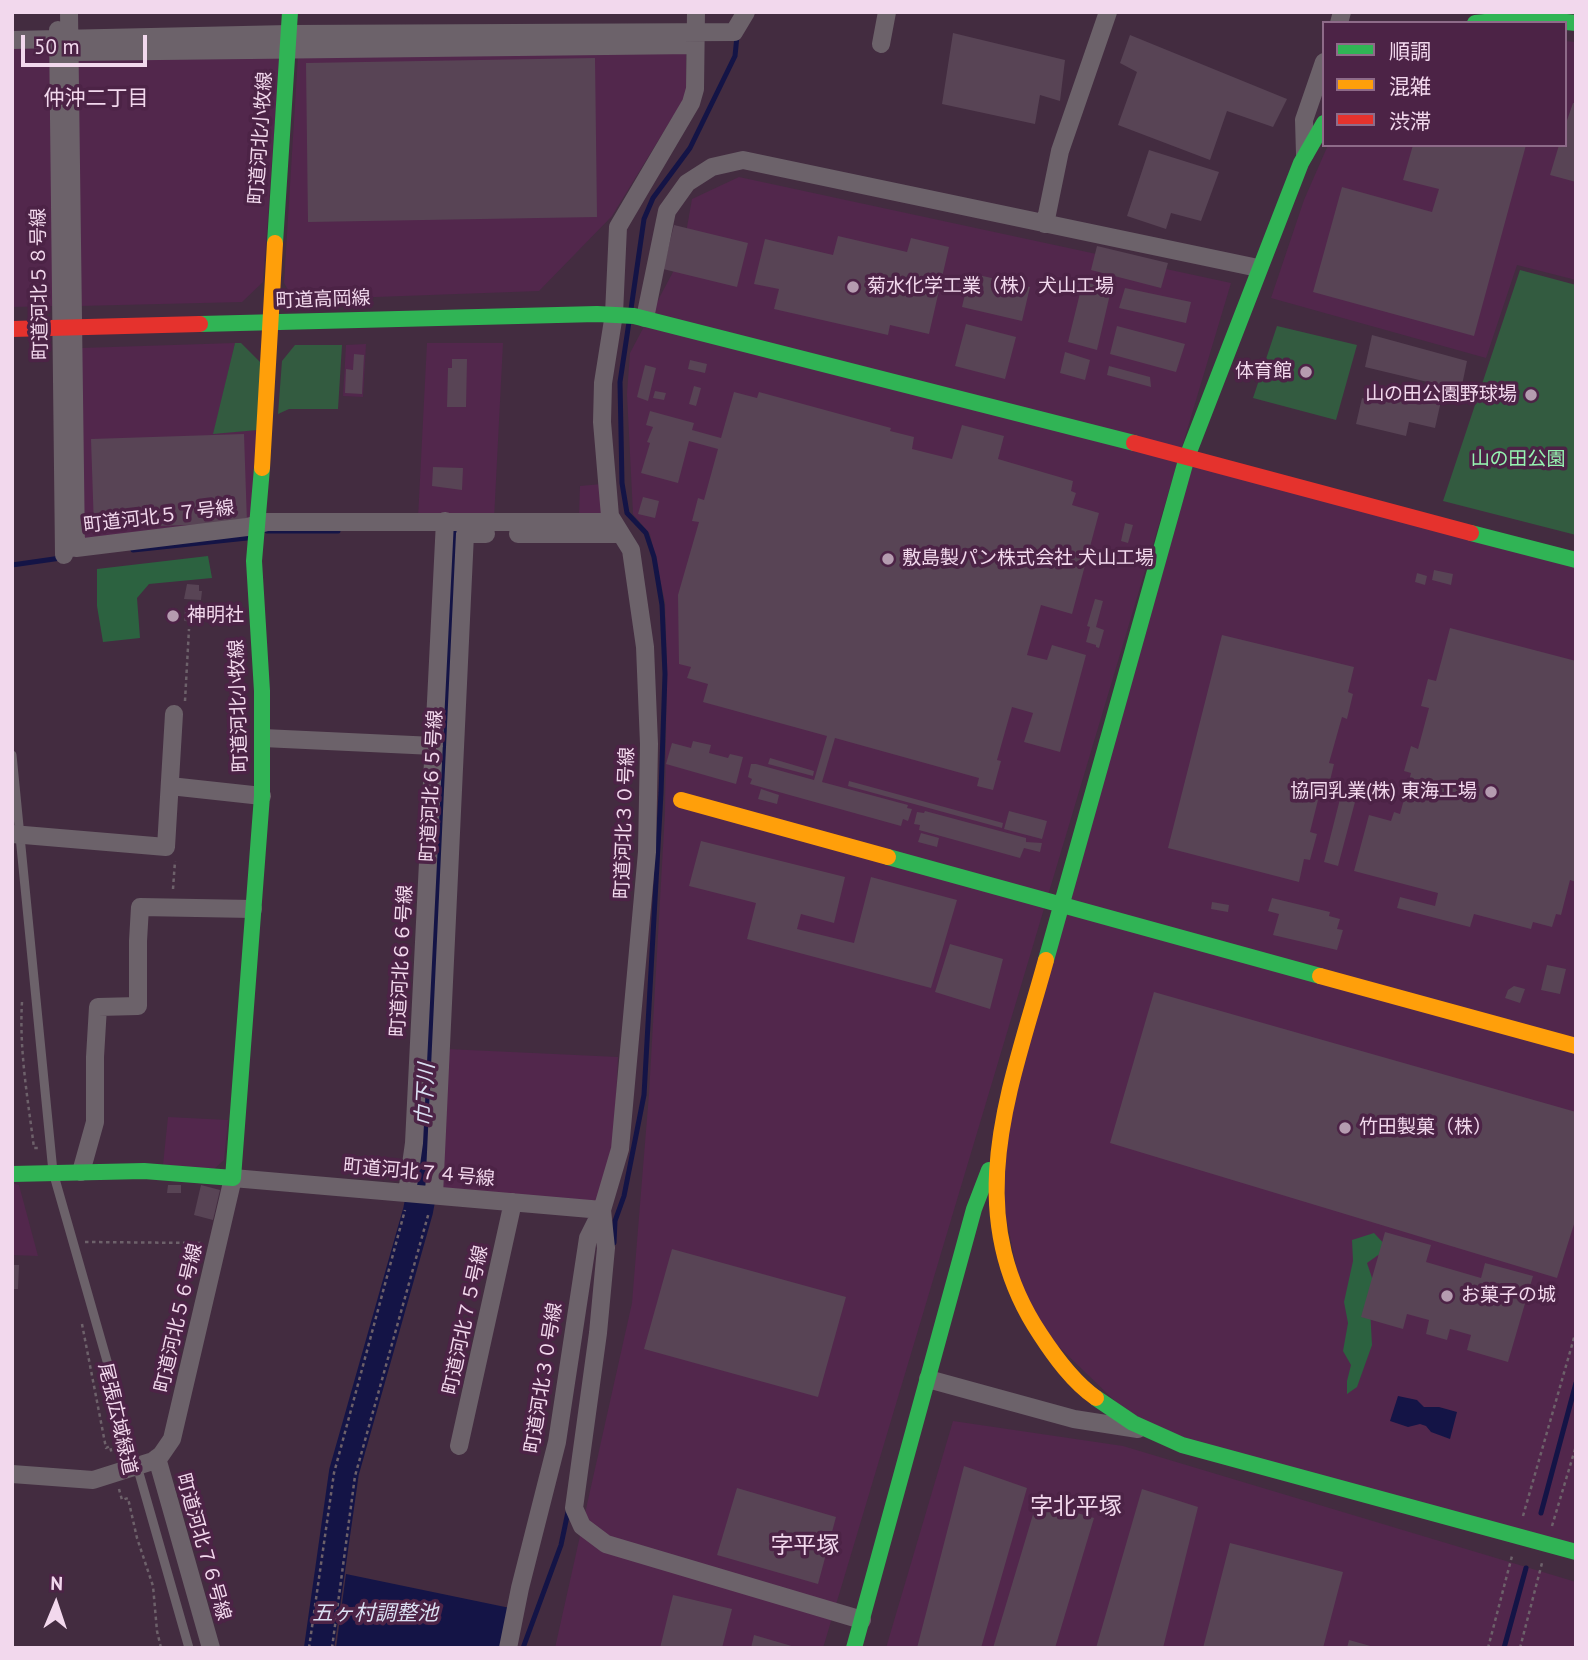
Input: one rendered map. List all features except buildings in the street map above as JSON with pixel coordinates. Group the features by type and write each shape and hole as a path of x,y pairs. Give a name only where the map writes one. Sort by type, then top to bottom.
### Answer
{"street":[{"name":"町道河北５８号線","path":"57,12 66,43 67,328 64,555"},
{"path":"66,43 69,12"},
{"name":"町道河北小牧線","path":"233,1178 262,796 263,738 254,561 267,414 270,323 290,12"},
{"name":"町道河北３０号線","path":"508,1648 556,1442 588,1238 602,1210 620,1149 647,852 649,744 645,647 631,550 617,528 602,409 607,348 614,314 618,227 691,103 695,89 696,12"},
{"path":"12,40 66,43 695,38 734,32 746,12"},
{"path":"881,44 887,12"},
{"path":"1045,224 1060,152 1108,12"},
{"path":"1489,21 1540,15 1576,23"},
{"path":"1305,155 1304,120 1322,68"},
{"path":"854,1648 974,1209 994,1157 1060,903 1187,457 1258,268 1305,155 1322,126"},
{"path":"640,317 667,211 687,183 712,167 743,160 1258,268"},
{"name":"町道高岡線","path":"12,329 614,314 640,317 1576,560"},
{"name":"町道河北５７号線","path":"67,328 76,548 267,522 445,527 466,523 617,528"},
{"name":"町道河北６６号線","path":"420,1194 414,1143 445,527"},
{"name":"町道河北６５号線","path":"420,1194 466,534 617,528"},
{"path":"16,834 166,847 174,714"},
{"path":"263,738 434,746"},
{"path":"170,786 262,796"},
{"path":"681,800 1576,1046"},
{"path":"81,1171 95,1122 98,1007 138,1006 140,907 253,909"},
{"path":"994,1157 994,1206 1000,1247 1026,1315 1053,1356 1076,1381 1115,1412 1144,1430 1182,1445 1576,1552"},
{"path":"12,1174 144,1171 233,1178"},
{"name":"町道河北７４号線","path":"233,1178 602,1210"},
{"name":"町道河北５６号線","path":"147,1462 172,1439 233,1178"},
{"name":"町道河北７５号線","path":"459,1446 513,1202"},
{"path":"602,1210 606,1248 598,1333 573,1508 582,1527 606,1544 862,1620"},
{"path":"928,1379 1074,1419 1144,1430"},
{"path":"12,1474 93,1480 147,1462"},
{"name":"町道河北７６号線","path":"147,1462 211,1648"}],"lane":[{"path":"12,755 16,834 53,1172 147,1462 189,1648"}],"path":[{"path":"22,1002 20,1027 34,1148 50,1147"},
{"path":"309,1648 334,1473 408,1199 420,1194"},
{"path":"332,1648 355,1476 420,1194"},
{"path":"74,1242 218,1243"},
{"name":"尾張広域緑道","path":"81,1320 106,1448 110,1446 122,1500 128,1498 137,1538 153,1587 161,1648"},
{"path":"1488,1648 1576,1331"}],"shaded area":[{"path":"1567,41 1576,42 1576,280 1517,265 1486,358 1271,298 1304,200 1327,147 1567,147"},
{"path":"12,48 50,48 58,306 12,307"},
{"path":"686,50 686,92 683,103 612,216 539,291 294,300 284,283 298,56"},
{"path":"280,56 263,282 242,302 78,306 74,58"},
{"path":"739,177 1231,283 823,1648 555,1648 632,1303 649,1094 665,812 667,664 665,602 650,534 633,514 627,394 630,353 682,255 692,199"},
{"path":"235,343 214,433 258,430 250,526 83,544 81,348"},
{"path":"427,343 503,343 494,519 418,518"},
{"path":"366,344 363,397 343,396 346,345"},
{"path":"1187,457 1576,560 1576,1552 1145,1430 1026,1315 994,1157"},
{"path":"602,484 606,518 579,518 580,486"},
{"path":"447,1049 618,1057 614,1147 598,1205 441,1191"},
{"path":"168,1117 228,1120 224,1160 214,1169 163,1165"},
{"path":"12,1183 19,1185 38,1256 12,1255"},
{"path":"953,1421 1123,1446 1576,1582 1576,1648 886,1648"}],"green space":[{"name":"山の田公園","path":"1520,270 1576,285 1576,535 1443,501"},
{"name":"体育館","path":"1277,326 1357,345 1336,420 1253,398"},
{"path":"235,343 241,343 262,364 258,430 213,434"},
{"path":"295,345 342,345 338,409 289,409 278,414 282,361"},
{"path":"208,556 212,578 149,584 137,598 140,638 103,642 97,606 97,569"},
{"path":"1374,1233 1388,1248 1367,1263 1376,1290 1370,1308 1372,1345 1357,1387 1347,1394 1351,1365 1343,1351 1348,1323 1344,1302 1353,1261 1352,1240"}],"water":[{"path":"1398,1396 1417,1400 1424,1407 1439,1407 1457,1412 1450,1439 1431,1432 1420,1424 1408,1427 1390,1421"},
{"name":"五ヶ村調整池","path":"346,1574 510,1608 501,1648 336,1648"}],"waterway":[{"path":"631,309 644,219 653,198 690,148 735,56 737,36"},
{"path":"614,1243 615,1221 624,1196 644,1095 665,674 662,605 654,557 646,533 627,513 622,483 620,382 629,322"},
{"name":"巾下川","path":"319,1648 344,1472 422,1190 455,530"},
{"path":"267,531 338,531"},
{"path":"133,550 247,538"},
{"path":"12,565 61,558"},
{"path":"1541,1513 1576,1383"},
{"path":"523,1648 561,1545 569,1507"},
{"path":"1504,1648 1526,1568"}],"traffic: fast":[{"path":"275,243 290,12"},
{"path":"1496,21 1527,18 1556,21"},
{"path":"1567,22 1576,23"},
{"path":"1046,960 1187,457 1301,163 1322,126"},
{"path":"200,324 597,314 634,316 1134,443"},
{"path":"12,1174 144,1171 233,1178 262,796 262,691 254,561 262,468"},
{"path":"1471,533 1576,560"},
{"path":"888,857 1320,976"},
{"path":"854,1648 974,1209 989,1170"},
{"path":"1096,1398 1133,1423 1182,1445 1576,1552"}],"traffic: slow":[{"path":"262,468 275,243"},
{"path":"681,800 888,857"},
{"path":"1046,960 1007,1102 999,1148 997,1195 1001,1242 1015,1288 1040,1334 1072,1377 1096,1398"},
{"path":"1320,976 1576,1046"}],"traffic: jam":[{"path":"12,329 200,324"},
{"path":"1134,443 1471,533"}],"place":[{"name":"菊水化学工業（株）犬山工場","path":"853,287"},
{"name":"体育館","path":"1306,372"},
{"name":"山の田公園野球場","path":"1531,395"},
{"name":"敷島製パン株式会社 犬山工場","path":"888,559"},
{"name":"神明社","path":"173,616"},
{"name":"協同乳業(株) 東海工場","path":"1491,792"},
{"name":"竹田製菓（株）","path":"1345,1128"},
{"name":"お菓子の城","path":"1447,1296"}],"district":[{"name":"仲沖二丁目","path":"96,99"},
{"name":"字北平塚","path":"1076,1507"},
{"name":"字平塚","path":"805,1546"}]}
